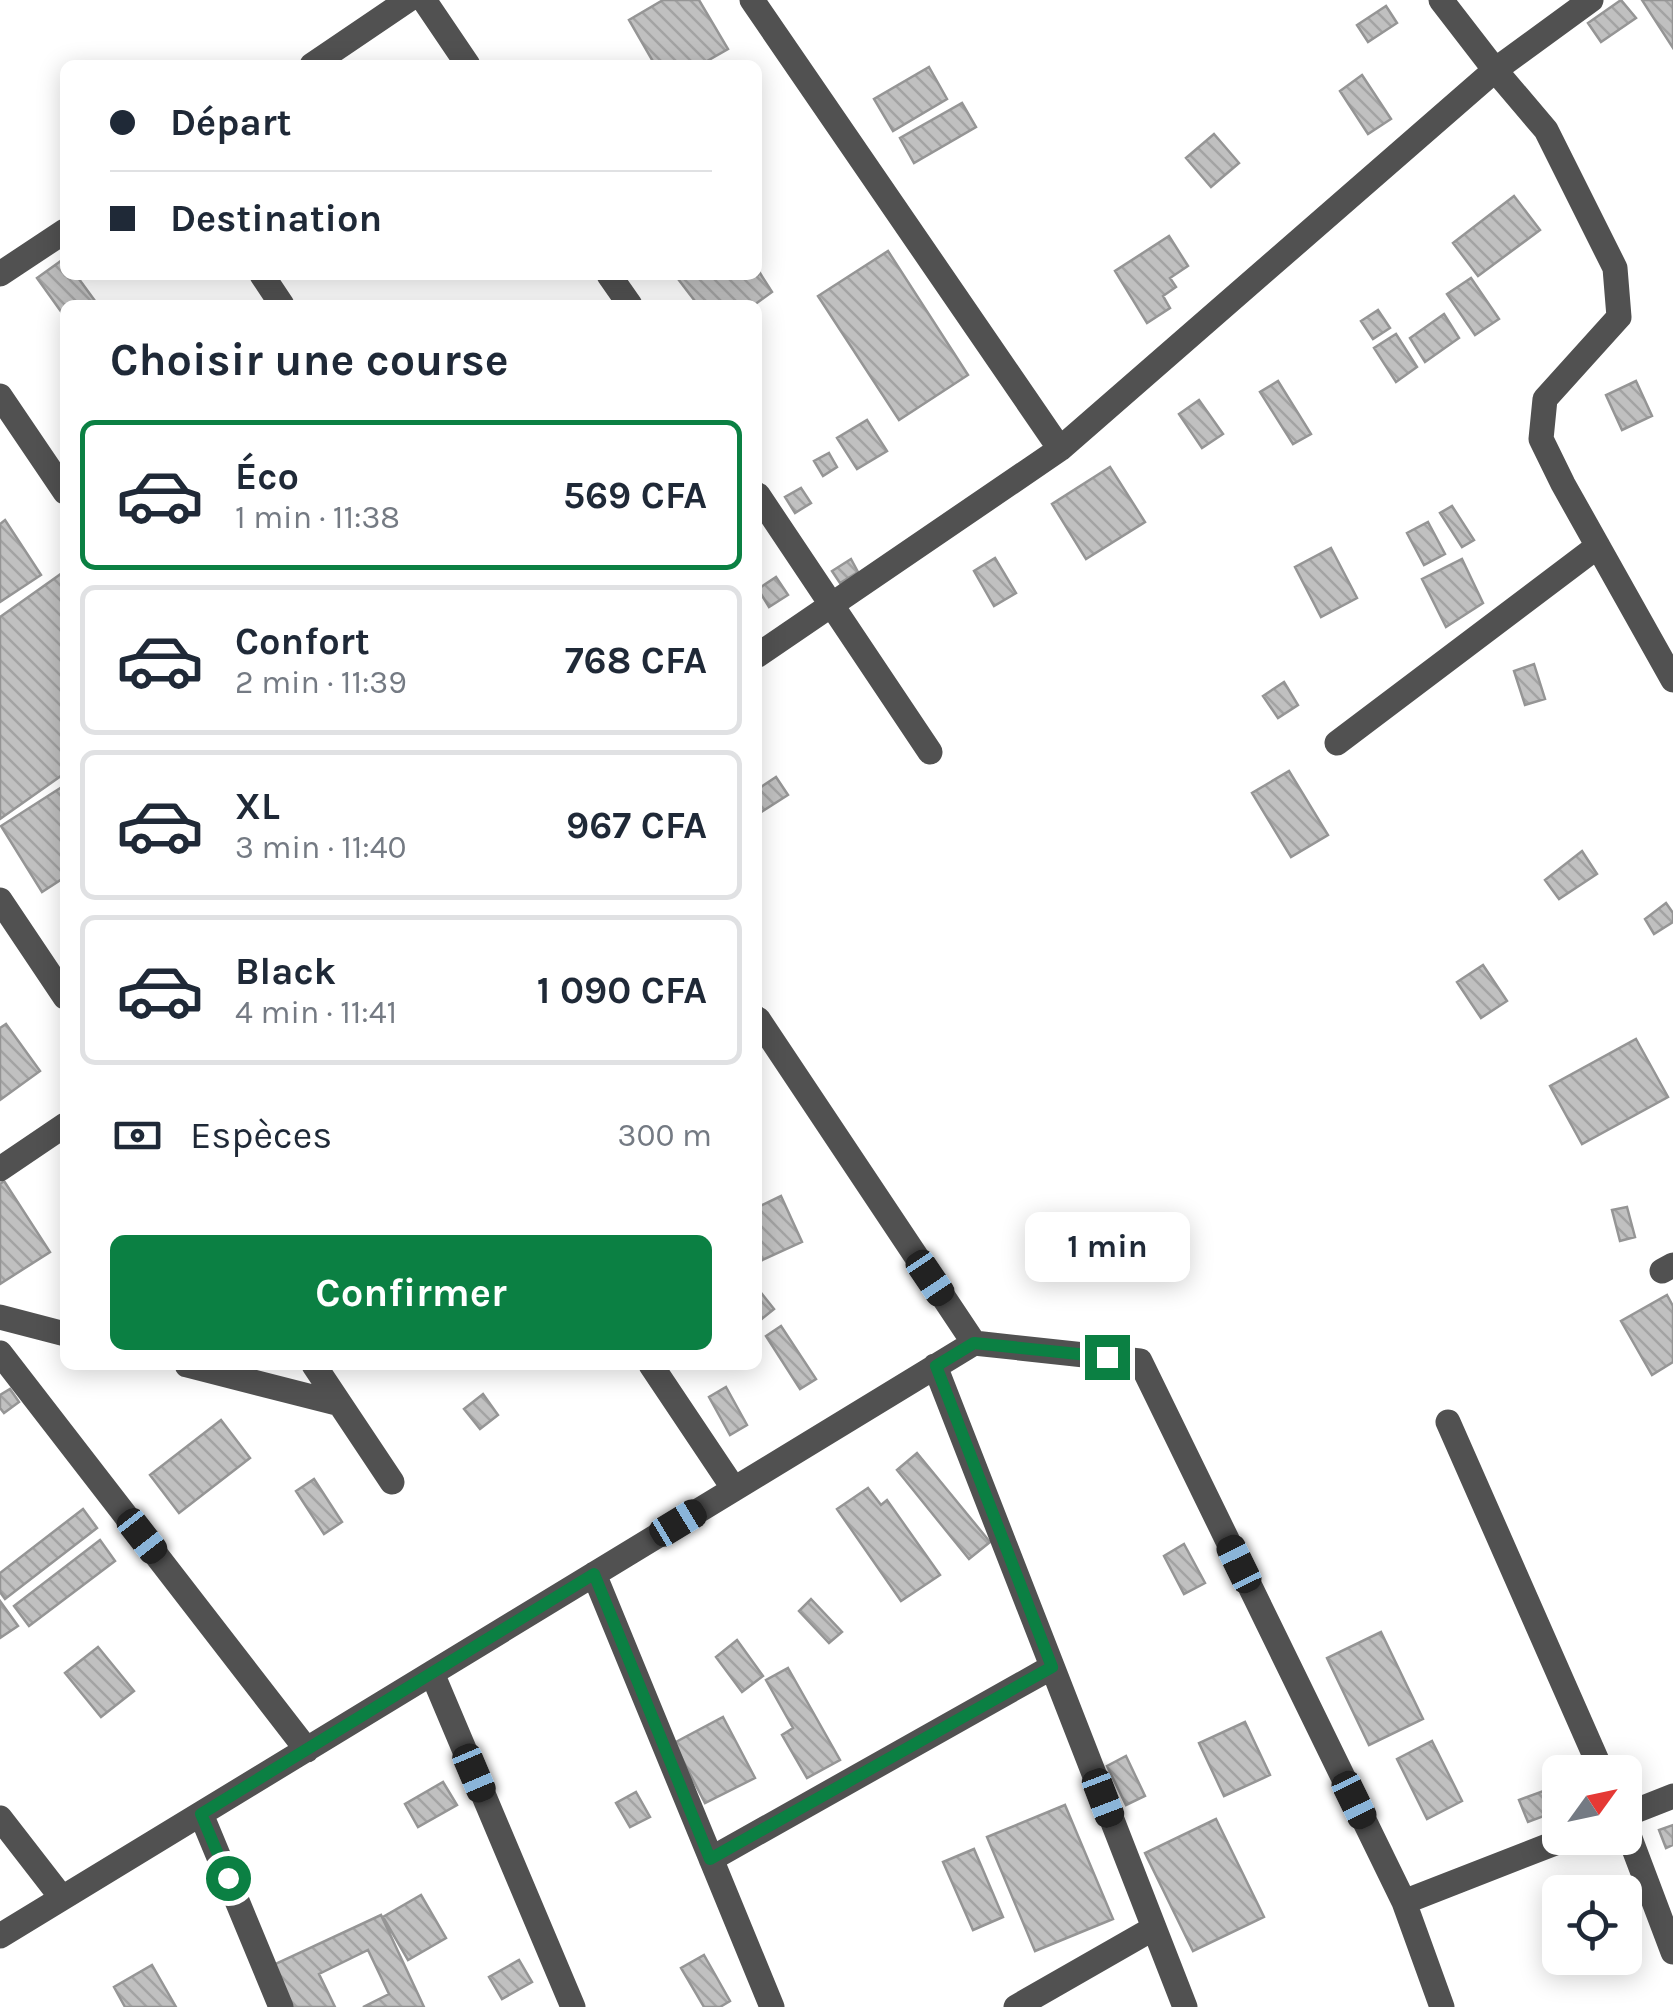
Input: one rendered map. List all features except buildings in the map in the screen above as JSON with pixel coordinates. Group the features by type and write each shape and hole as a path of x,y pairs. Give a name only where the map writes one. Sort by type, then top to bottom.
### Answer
{"street":[{"path":"319,60 408,0"},
{"path":"424,0 465,60"},
{"path":"752,0 1060,449"},
{"path":"1441,0 1546,130 1615,268 1620,318 1545,399 1541,438 1562,484 1673,680"},
{"path":"762,652 1060,449 1495,70 1592,0"},
{"path":"0,274 60,233"},
{"path":"0,396 60,485"},
{"path":"762,501 930,752"},
{"path":"1338,743 1598,546"},
{"path":"0,900 60,990"},
{"path":"762,1025 974,1343"},
{"path":"0,1169 60,1128"},
{"path":"0,1317 60,1333"},
{"path":"0,1936 974,1343 1140,1360 1404,1902 1442,2007"},
{"path":"0,1354 306,1750"},
{"path":"936,1366 1185,2007"},
{"path":"207,1370 340,1404"},
{"path":"317,1370 392,1482"},
{"path":"653,1370 734,1489"},
{"path":"1448,1422 1595,1755"},
{"path":"594,1574 772,2007"},
{"path":"710,1859 1052,1667"},
{"path":"432,1673 573,2007"},
{"path":"1642,1808 1673,1796"},
{"path":"201,1814 281,2007"},
{"path":"0,1818 62,1898"},
{"path":"1404,1902 1542,1848"},
{"path":"1636,1855 1673,1952"},
{"path":"1016,2007 1154,1928"}],"route":[{"path":"228,1878 201,1814 594,1574 710,1859 1052,1667 936,1366 974,1343 1107,1357"}]}
